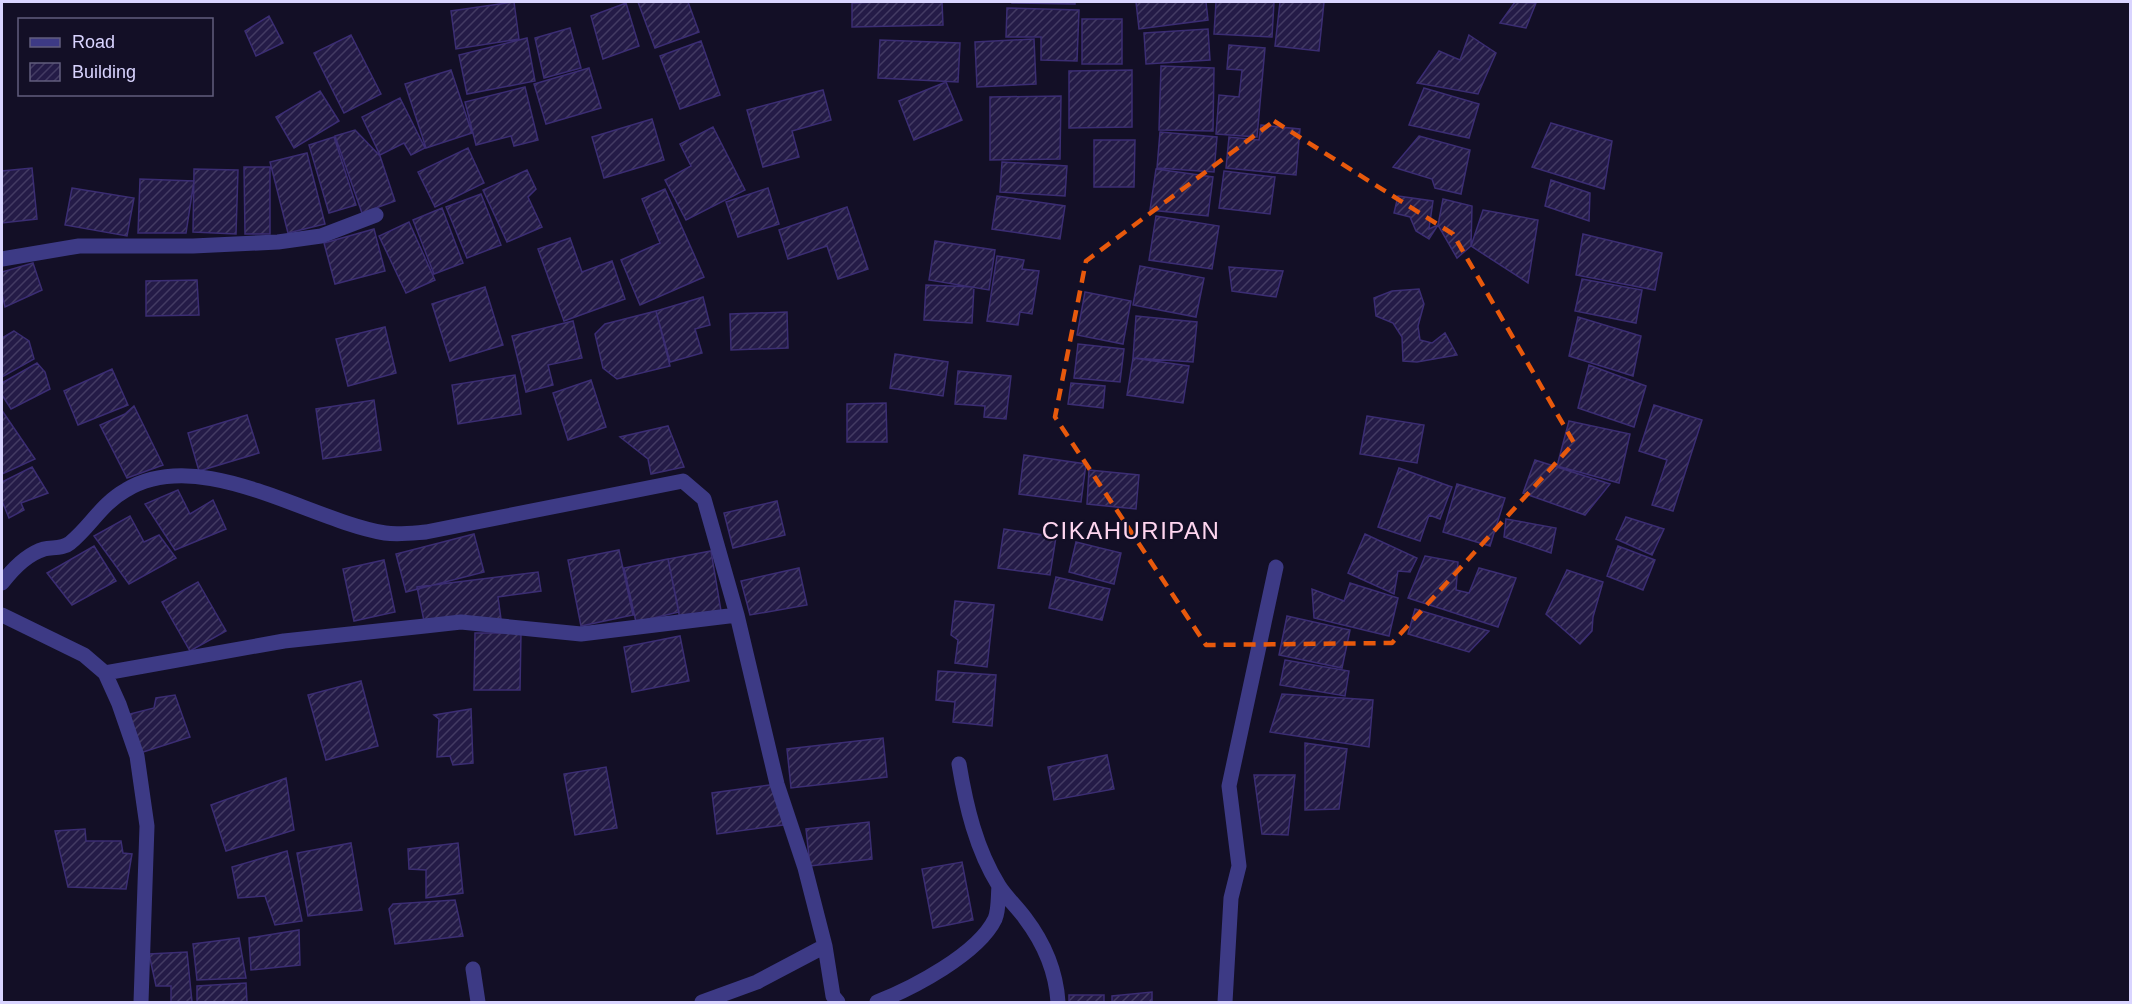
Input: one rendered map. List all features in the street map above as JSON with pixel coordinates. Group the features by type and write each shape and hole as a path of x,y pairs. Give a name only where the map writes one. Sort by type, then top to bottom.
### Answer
{"street":[{"path":"2,259 79,246 193,246 278,242 321,236 376,215"},
{"path":"2,583 29,556 43,550 68,545 87,526 98,509 127,489 160,477 186,475 219,480 348,524 387,534 426,532 682,481 704,499 737,615 777,784 805,868 825,946 833,996 838,1002"},
{"path":"1225,1002 1231,898 1239,866 1228,786 1276,567"},
{"path":"2,615 84,656 105,674 136,756 147,826 141,1002"},
{"path":"105,674 284,641 449,623 581,634 737,615"},
{"path":"960,764 966,802 980,847 999,886 1026,918 1045,948 1058,1002"},
{"path":"877,1002 936,974 982,937 996,917 999,886"},
{"path":"702,1002 757,982 825,946"},
{"path":"473,969 478,1002"}],"highlighted area":[{"path":"1274,121 1453,234 1574,443 1392,643 1206,645 1055,417 1086,261"}],"building":[{"path":"514,2 519,39 456,49 451,11"},
{"path":"638,2 688,2 699,32 655,48"},
{"path":"942,2 943,25 852,27 852,3"},
{"path":"1075,2 1075,4 1012,3"},
{"path":"1136,2 1206,2 1208,20 1139,29"},
{"path":"1216,2 1274,2 1272,37 1214,34"},
{"path":"1280,2 1324,2 1319,51 1275,46"},
{"path":"1515,2 1536,3 1526,28 1500,23"},
{"path":"626,3 639,46 603,59 591,16"},
{"path":"1007,8 1079,10 1077,61 1041,60 1041,37 1006,37"},
{"path":"269,16 283,43 256,56 245,31"},
{"path":"1082,19 1122,19 1122,64 1082,64"},
{"path":"570,28 581,68 544,78 535,38"},
{"path":"1208,29 1210,60 1146,64 1144,33"},
{"path":"351,35 381,94 344,113 314,53"},
{"path":"1469,35 1496,53 1478,94 1417,83 1439,51 1460,60"},
{"path":"527,38 535,81 467,94 459,55"},
{"path":"1034,39 1036,84 977,87 975,42"},
{"path":"880,40 960,43 958,82 878,78"},
{"path":"701,41 720,95 680,109 660,56"},
{"path":"1229,45 1265,48 1257,137 1216,134 1219,95 1239,97 1242,70 1227,69"},
{"path":"1161,66 1214,68 1213,131 1159,130"},
{"path":"589,68 601,108 546,124 534,84"},
{"path":"451,70 472,133 426,148 405,84"},
{"path":"1132,70 1132,127 1069,128 1069,71"},
{"path":"946,82 962,120 914,140 899,101"},
{"path":"525,87 538,140 514,146 511,136 476,145 465,102"},
{"path":"1424,88 1479,104 1469,138 1409,125"},
{"path":"823,90 831,120 792,131 799,157 763,167 747,110"},
{"path":"320,91 339,121 294,148 276,117"},
{"path":"1061,96 1060,159 990,160 990,97"},
{"path":"400,98 425,148 411,155 404,143 380,155 362,117"},
{"path":"652,119 664,160 604,178 592,137"},
{"path":"1551,123 1612,141 1604,189 1532,167"},
{"path":"1261,125 1300,129 1296,175 1226,168 1229,137 1259,140"},
{"path":"713,127 745,190 686,220 665,180 691,166 680,144"},
{"path":"355,130 380,156 395,201 362,213 335,136"},
{"path":"1160,132 1217,137 1214,172 1157,168"},
{"path":"1419,136 1470,150 1461,194 1435,188 1432,179 1393,167"},
{"path":"334,137 356,205 329,213 309,145"},
{"path":"1094,140 1135,140 1134,187 1094,187"},
{"path":"468,148 484,183 435,207 418,172"},
{"path":"307,153 325,224 288,233 270,162"},
{"path":"1002,162 1067,166 1065,196 1000,192"},
{"path":"244,167 270,167 270,234 245,234"},
{"path":"32,168 37,219 2,223 2,171"},
{"path":"194,169 238,170 236,234 193,232"},
{"path":"1156,169 1213,177 1208,216 1150,210"},
{"path":"527,170 536,189 528,197 542,227 507,242 483,190"},
{"path":"1224,171 1275,177 1270,214 1219,208"},
{"path":"140,179 194,181 186,233 138,233"},
{"path":"1551,180 1590,193 1589,221 1545,206"},
{"path":"72,188 134,198 127,236 65,225"},
{"path":"768,188 779,224 738,237 726,202"},
{"path":"665,189 704,277 640,305 621,260 660,243 642,199"},
{"path":"481,194 501,245 467,258 446,207"},
{"path":"997,196 1065,206 1060,239 992,229"},
{"path":"1398,196 1433,201 1429,229 1438,225 1429,239 1416,231 1410,217 1394,213"},
{"path":"1443,199 1472,206 1471,246 1457,258 1438,225"},
{"path":"847,207 868,269 838,279 827,246 788,259 779,230"},
{"path":"442,208 463,263 434,274 413,220"},
{"path":"1483,210 1538,220 1528,283 1471,246"},
{"path":"1156,216 1219,226 1212,269 1149,260"},
{"path":"409,222 435,280 406,293 379,236"},
{"path":"374,229 385,271 335,284 324,243"},
{"path":"1583,234 1662,253 1655,290 1576,275"},
{"path":"570,238 582,272 612,261 625,299 564,321 538,249"},
{"path":"935,241 995,250 989,290 929,280"},
{"path":"997,256 1024,260 1022,269 1039,271 1032,314 1020,312 1018,325 987,321"},
{"path":"33,263 42,290 5,307 2,294 2,272"},
{"path":"1140,266 1204,278 1196,317 1133,305"},
{"path":"1229,267 1283,271 1276,297 1232,291"},
{"path":"1582,279 1642,290 1636,323 1575,311"},
{"path":"197,280 199,315 146,316 146,281"},
{"path":"926,285 974,287 972,323 924,320"},
{"path":"485,287 503,345 450,361 432,304"},
{"path":"1419,289 1424,304 1418,326 1420,340 1432,343 1445,333 1457,355 1417,362 1403,361 1402,337 1393,323 1376,316 1374,298 1392,291"},
{"path":"1085,292 1131,301 1123,344 1077,335"},
{"path":"703,297 710,325 695,329 702,353 670,362 656,311"},
{"path":"656,311 670,366 617,379 603,368 595,334 605,324"},
{"path":"787,312 788,348 731,350 730,314"},
{"path":"1136,316 1197,322 1193,362 1133,358"},
{"path":"1578,317 1641,336 1633,376 1569,356"},
{"path":"573,321 582,358 548,365 553,385 526,392 512,336"},
{"path":"385,327 396,373 348,386 336,339"},
{"path":"14,331 29,341 34,359 2,377 2,338"},
{"path":"1078,344 1124,349 1120,382 1074,378"},
{"path":"895,354 948,362 943,396 890,388"},
{"path":"1133,358 1189,366 1183,403 1127,395"},
{"path":"37,363 45,372 50,389 11,409 2,395 2,383"},
{"path":"1589,365 1646,386 1634,427 1578,408"},
{"path":"112,369 128,405 78,425 64,391"},
{"path":"958,371 1011,376 1006,419 984,417 985,406 955,404"},
{"path":"515,375 521,414 458,424 452,385"},
{"path":"591,380 606,427 568,440 553,393"},
{"path":"1071,383 1105,386 1103,408 1068,404"},
{"path":"374,400 381,450 323,459 316,409"},
{"path":"886,403 887,442 847,442 847,404"},
{"path":"1654,405 1702,420 1673,511 1652,505 1667,460 1639,451"},
{"path":"134,406 163,465 127,478 100,425 125,414"},
{"path":"2,413 35,459 2,474"},
{"path":"247,415 259,453 199,471 188,433"},
{"path":"1367,416 1424,425 1417,463 1360,454"},
{"path":"1569,421 1630,434 1619,483 1557,466"},
{"path":"668,426 684,467 651,474 648,459 620,437"},
{"path":"1024,455 1086,464 1081,502 1019,494"},
{"path":"1535,460 1610,484 1585,515 1523,493"},
{"path":"32,467 48,493 21,503 24,510 9,518 2,501 2,482"},
{"path":"1399,468 1452,487 1440,519 1429,515 1420,541 1378,527"},
{"path":"1089,470 1139,475 1136,509 1087,504"},
{"path":"1457,484 1505,498 1490,546 1443,532"},
{"path":"178,490 190,514 213,500 226,529 175,550 145,504"},
{"path":"777,501 785,535 733,548 724,513"},
{"path":"130,516 144,542 159,535 176,558 129,584 94,536"},
{"path":"1626,517 1664,529 1652,555 1616,539"},
{"path":"1506,519 1556,528 1551,553 1504,537"},
{"path":"1004,529 1056,537 1050,575 998,568"},
{"path":"474,534 484,572 406,592 396,554"},
{"path":"1365,534 1417,558 1410,572 1398,571 1394,594 1348,573"},
{"path":"1076,542 1121,553 1114,584 1069,572"},
{"path":"94,546 116,581 72,605 47,573"},
{"path":"1618,546 1655,560 1643,590 1607,576"},
{"path":"619,550 633,615 581,626 568,560"},
{"path":"711,551 721,611 680,619 668,559"},
{"path":"1425,556 1458,562 1456,590 1469,593 1479,568 1516,578 1498,627 1408,598"},
{"path":"668,559 679,612 636,622 624,568"},
{"path":"384,560 395,612 354,621 343,569"},
{"path":"799,568 807,605 750,615 741,581"},
{"path":"1567,570 1603,582 1593,617 1592,631 1580,644 1546,614"},
{"path":"538,572 541,591 498,597 501,619 425,626 417,587"},
{"path":"1056,577 1110,589 1102,620 1049,608"},
{"path":"198,582 226,631 190,651 162,602"},
{"path":"1350,583 1398,598 1389,636 1314,618 1312,589 1344,601"},
{"path":"955,601 994,605 987,667 955,663 958,640 951,635"},
{"path":"1415,609 1489,631 1469,652 1408,634"},
{"path":"1287,616 1350,630 1342,668 1279,655"},
{"path":"475,633 521,633 520,690 474,690"},
{"path":"680,636 689,681 632,692 624,647"},
{"path":"1285,660 1349,671 1345,696 1280,685"},
{"path":"938,671 996,675 992,726 953,722 955,702 936,700"},
{"path":"361,681 378,746 326,760 308,695"},
{"path":"1282,694 1373,700 1369,747 1270,732"},
{"path":"175,695 190,737 140,753 130,714 154,708 156,698"},
{"path":"471,709 473,763 453,765 450,756 437,757 439,719 434,715"},
{"path":"883,738 887,777 791,788 787,749"},
{"path":"1305,743 1347,749 1339,809 1305,810"},
{"path":"1107,755 1114,789 1054,800 1048,767"},
{"path":"606,767 617,828 575,835 564,774"},
{"path":"1254,775 1295,775 1288,835 1262,834"},
{"path":"286,778 294,830 226,851 211,805"},
{"path":"777,784 783,825 717,834 712,793"},
{"path":"869,822 872,859 810,866 806,829"},
{"path":"85,829 86,841 121,841 123,853 132,854 126,889 68,887 55,831"},
{"path":"351,843 362,910 308,916 297,853"},
{"path":"458,843 463,893 426,898 426,870 409,869 408,849"},
{"path":"287,851 302,921 275,925 265,896 238,898 232,867"},
{"path":"962,862 973,920 933,928 922,869"},
{"path":"455,900 463,936 395,944 389,909 393,904"},
{"path":"299,930 300,965 251,970 249,938"},
{"path":"239,938 246,978 197,980 193,944"},
{"path":"187,952 192,1002 171,1002 171,986 156,986 149,954"},
{"path":"246,983 247,1002 197,1002 197,986"},
{"path":"1152,992 1152,1002 1112,1002 1112,996"},
{"path":"1069,995 1104,995 1104,1002 1069,1002"}],"district":[{"name":"CIKAHURIPAN","path":"1131,530"}]}
